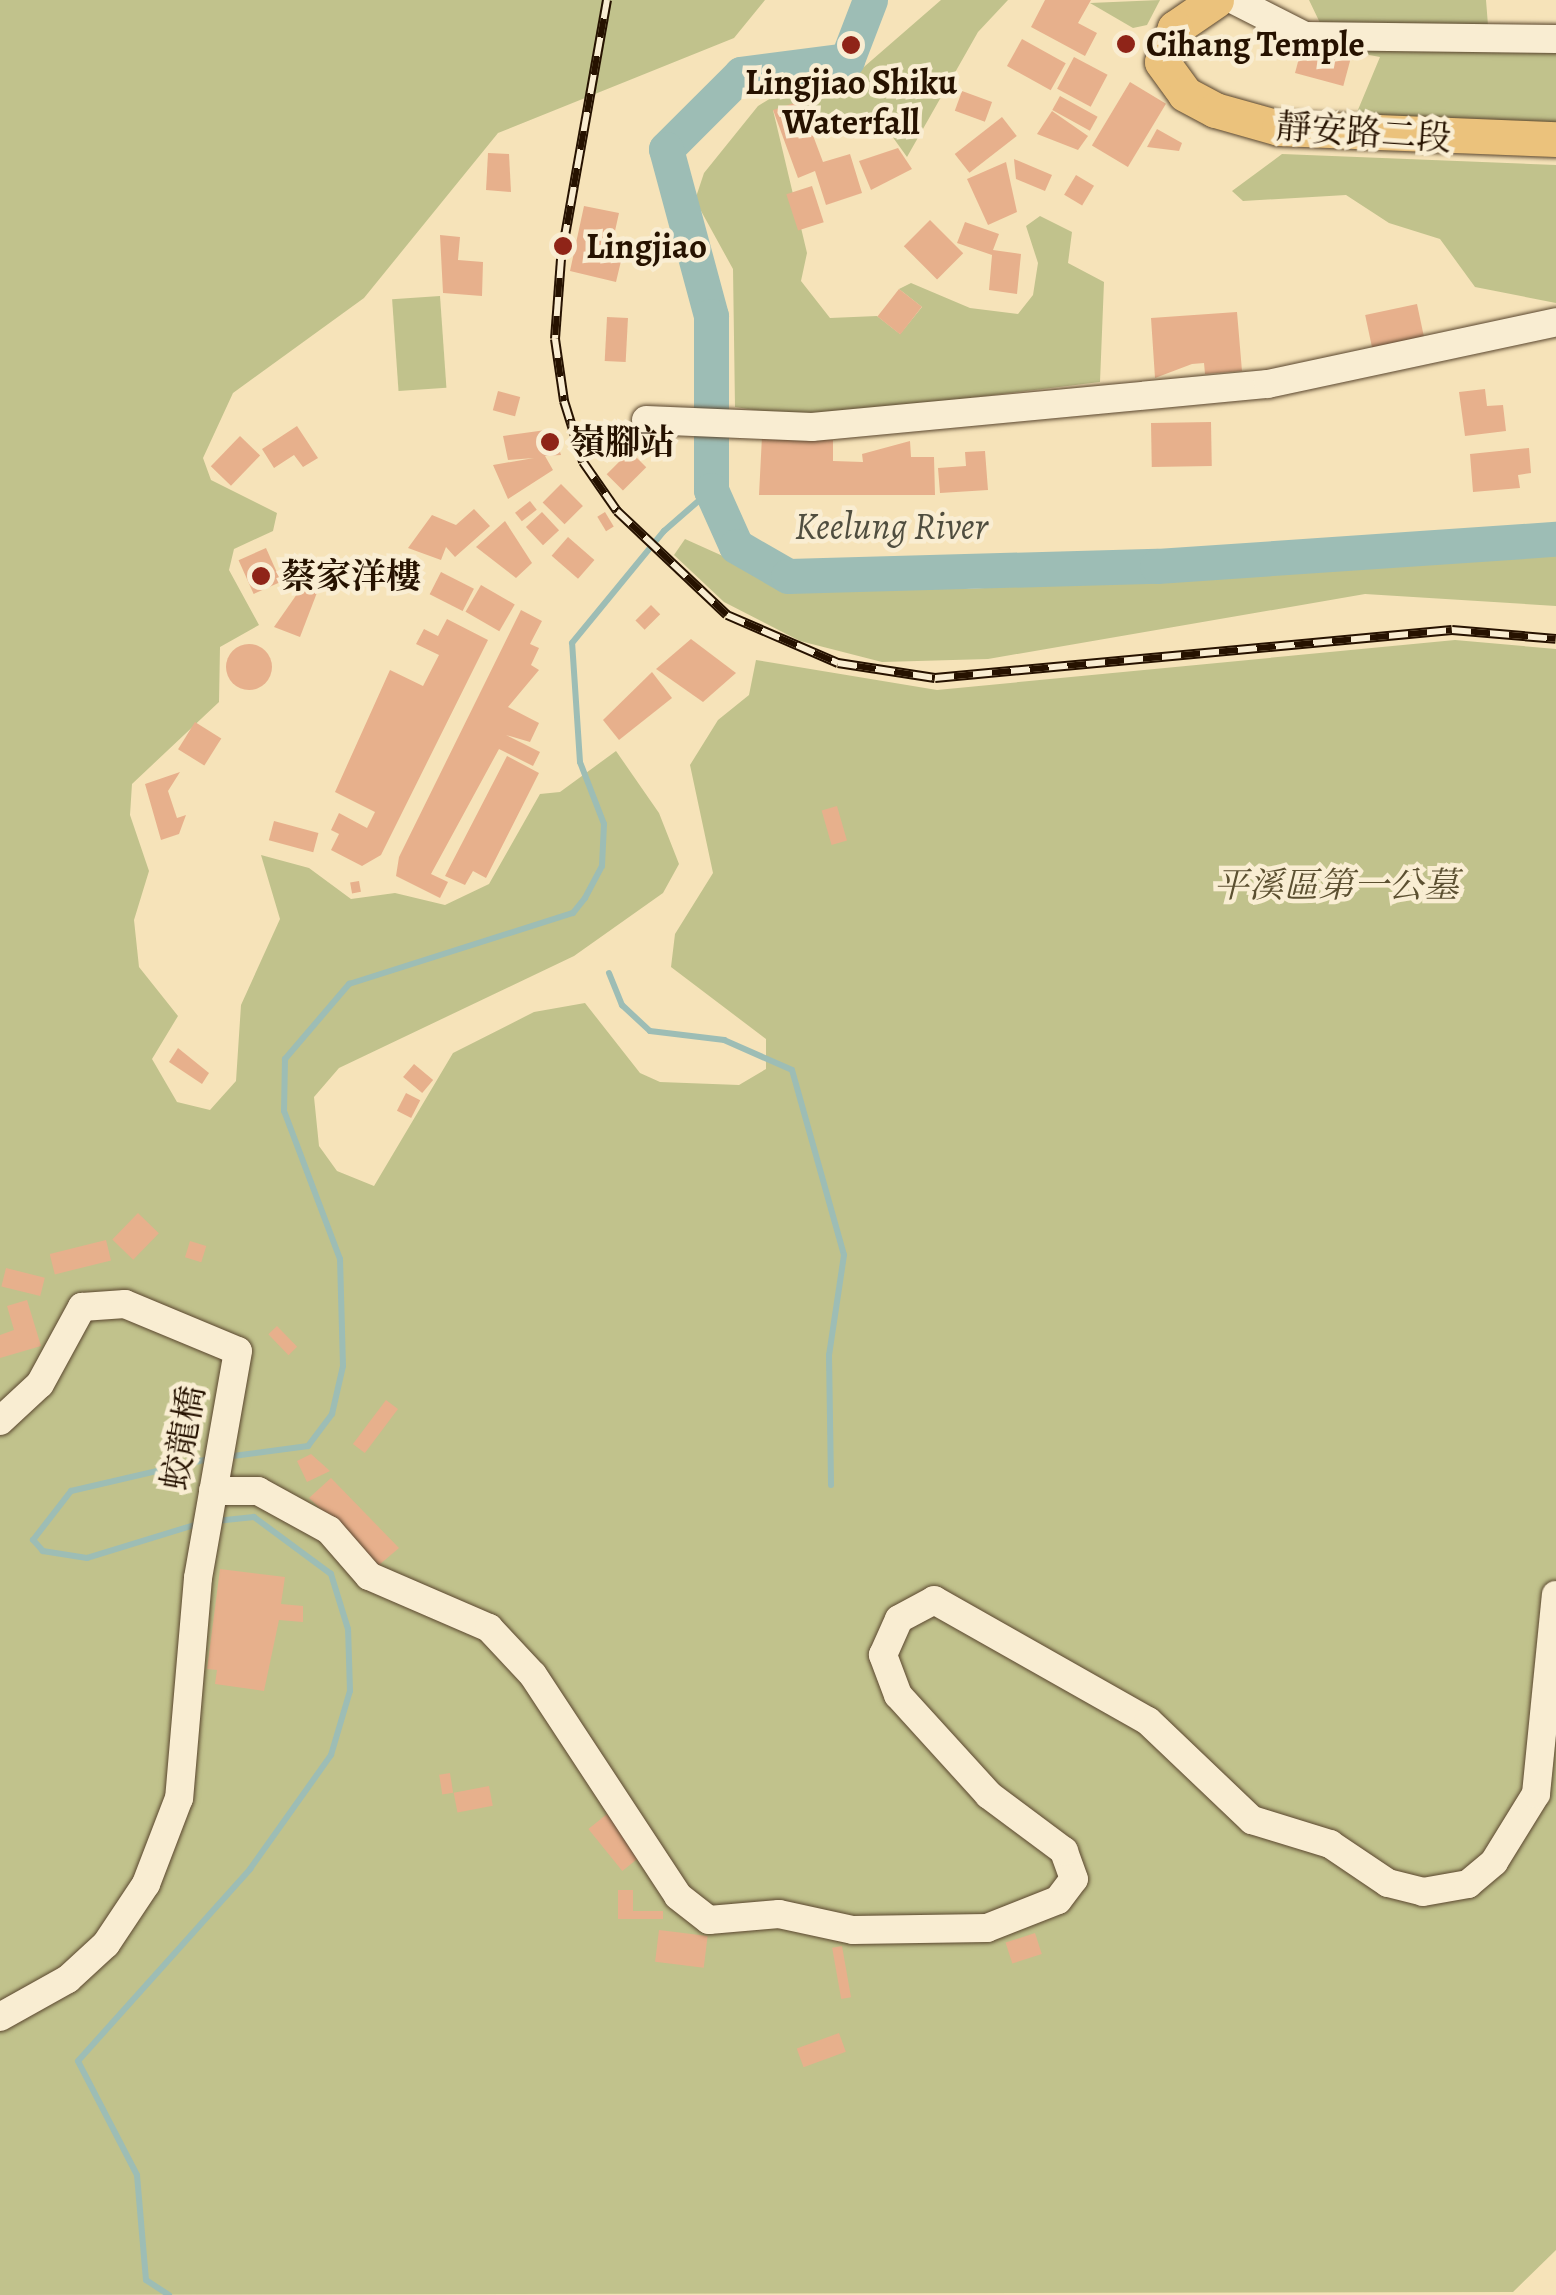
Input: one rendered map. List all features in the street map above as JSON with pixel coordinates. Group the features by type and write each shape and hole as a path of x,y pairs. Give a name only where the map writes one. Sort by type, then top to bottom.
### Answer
{"main road":[{"name":"靜安路二段","path":"1216,0 1175,28 1162,62 1185,94 1216,110 1279,128 1556,139"}],"street":[{"path":"1234,0 1305,36 1556,39"},
{"path":"646,420 747,427 1268,384 1556,322"},
{"name":"蛟龍橋","path":"0,1421 40,1384 82,1307 125,1304 238,1351 205,1537 179,1798 146,1884 106,1944 68,1979 0,2017"},
{"path":"212,1491 258,1490 329,1530 369,1576 489,1628 533,1675 678,1896 709,1920 779,1914 853,1930 986,1928 1058,1900 1074,1879 1064,1851 990,1795 898,1695 883,1655 899,1618 934,1600 1148,1721 1252,1820 1330,1844 1388,1883 1423,1892 1468,1884 1494,1862 1536,1794 1556,1595"}],"green space":[{"name":"平溪區第一公墓","path":"0,0 765,0 734,38 498,133 364,298 233,393 203,458 211,480 277,513 273,531 234,549 229,570 259,625 220,647 219,702 132,784 130,815 149,871 134,920 139,967 178,1016 152,1059 177,1102 210,1110 236,1081 241,1005 280,919 261,855 309,868 351,899 395,893 445,905 489,884 540,794 560,792 616,751 659,813 679,864 663,893 574,956 339,1068 314,1097 319,1146 337,1171 374,1186 453,1053 534,1012 585,1003 640,1073 660,1082 739,1085 766,1069 766,1039 671,967 675,934 713,873 690,765 718,720 749,695 756,660 937,690 1455,640 1556,649 1556,2250 1513,2292 0,2295"},
{"path":"941,0 1008,0 978,32 907,157 879,118 810,128 773,110 807,253 801,281 830,318 877,316 900,334 922,307 899,289 911,283 970,308 1018,314 1033,295 1038,263 1026,226 1040,216 1072,232 1068,263 1104,282 1100,382 805,418 735,407 733,269 695,200 704,173 758,106 801,80 857,73"},
{"path":"1160,0 1147,25 1133,28 1090,3"},
{"path":"1309,0 1486,0 1489,38 1556,45 1556,125 1355,117 1380,57 1332,48"},
{"path":"1282,154 1556,165 1556,303 1475,287 1440,239 1389,223 1346,195 1243,201 1232,191"},
{"path":"440,296 446,388 399,391 392,299"},
{"path":"685,539 794,588 970,589 1556,549 1556,606 1365,594 988,659 882,662 800,641 724,602 674,555"}],"building":[{"path":"1045,0 1091,0 1078,23 1097,33 1085,56 1031,27"},
{"path":"1022,39 1066,63 1051,90 1007,66"},
{"path":"1302,47 1350,60 1343,86 1295,73"},
{"path":"1074,57 1108,75 1091,107 1057,89"},
{"path":"1130,82 1166,104 1128,167 1092,145"},
{"path":"962,91 992,102 985,122 955,111"},
{"path":"1060,96 1098,117 1090,131 1052,110"},
{"path":"800,101 823,162 850,154 862,193 826,205 815,171 798,178 773,110"},
{"path":"1052,111 1088,136 1078,150 1037,134"},
{"path":"1002,117 1017,136 969,173 955,154"},
{"path":"1157,129 1182,143 1179,151 1147,147"},
{"path":"898,148 912,169 871,190 859,161"},
{"path":"488,153 509,154 511,192 486,190"},
{"path":"1014,159 1052,175 1045,191 1016,179"},
{"path":"1006,162 1017,212 988,225 967,179"},
{"path":"1076,175 1094,186 1082,206 1064,195"},
{"path":"812,186 824,222 798,230 786,194"},
{"path":"584,206 619,213 609,258 621,261 616,282 570,271"},
{"path":"930,220 963,253 937,279 904,246"},
{"path":"965,222 999,234 993,250 1021,254 1017,294 989,290 992,255 957,243"},
{"path":"440,235 460,237 458,260 483,262 482,296 443,293"},
{"path":"899,289 922,307 900,334 877,317"},
{"path":"1417,304 1424,337 1372,348 1365,315"},
{"path":"1237,312 1242,371 1205,374 1204,363 1155,378 1151,318"},
{"path":"607,317 628,318 626,362 605,361"},
{"path":"1485,389 1487,406 1503,405 1506,431 1465,436 1459,392"},
{"path":"498,391 520,397 515,416 493,410"},
{"path":"1211,422 1212,466 1152,467 1151,423"},
{"path":"297,426 318,458 303,467 294,455 274,468 262,449"},
{"path":"553,429 561,455 545,456 553,470 508,499 493,465 534,458 508,460 503,436"},
{"path":"240,436 260,455 231,486 211,466"},
{"path":"762,436 833,440 833,461 863,462 862,454 910,441 911,457 934,457 935,495 759,495"},
{"path":"1529,448 1531,473 1518,475 1520,488 1473,492 1470,454"},
{"path":"630,451 646,467 623,491 607,474"},
{"path":"985,451 988,490 940,493 938,468 966,466 965,452"},
{"path":"561,484 583,506 565,524 543,502"},
{"path":"530,501 537,510 522,521 515,513"},
{"path":"474,509 490,526 455,557 446,547 441,560 408,548 432,515 456,525"},
{"path":"542,512 559,530 543,545 526,527"},
{"path":"605,512 614,527 606,531 597,517"},
{"path":"505,521 532,563 516,578 476,547"},
{"path":"568,537 594,560 578,579 552,556"},
{"path":"266,548 281,582 254,594 239,560"},
{"path":"441,572 474,589 463,611 430,594"},
{"path":"304,584 318,590 300,637 274,627"},
{"path":"481,585 515,604 499,631 466,612"},
{"path":"651,605 660,614 645,630 635,621"},
{"path":"521,610 542,621 530,644 539,648 531,665 539,670 508,707 539,723 530,742 506,735 540,752 533,766 499,749 431,874 448,882 440,898 396,876 399,857"},
{"path":"447,619 488,640 381,855 362,866 331,850 339,834 331,830 339,813 367,828 375,812 335,792 390,670 423,686 439,655 416,644 424,629 438,636"},
{"path":"691,639 736,673 703,702 656,669"},
{"path":"249,644 265,651 272,667 265,683 249,690 233,683 226,667 233,651"},
{"path":"652,672 672,698 619,740 603,720"},
{"path":"195,722 221,738 204,766 178,749"},
{"path":"507,756 539,773 486,878 473,871 465,885 445,876"},
{"path":"180,772 168,791 177,818 186,815 179,834 161,840 145,784"},
{"path":"837,806 847,841 832,845 822,810"},
{"path":"274,821 318,833 313,852 269,840"},
{"path":"359,881 361,892 352,893 350,883"},
{"path":"178,1048 209,1073 202,1084 169,1062"},
{"path":"414,1064 433,1080 422,1093 403,1077"},
{"path":"406,1093 420,1100 411,1118 397,1111"},
{"path":"138,1213 159,1233 133,1260 112,1240"},
{"path":"106,1240 111,1260 55,1274 50,1254"},
{"path":"190,1241 206,1246 201,1262 185,1257"},
{"path":"6,1268 45,1278 40,1296 1,1286"},
{"path":"27,1300 41,1346 0,1358 0,1335 14,1330 7,1306"},
{"path":"277,1326 297,1347 289,1355 268,1334"},
{"path":"386,1400 398,1409 365,1453 353,1444"},
{"path":"311,1454 330,1471 307,1482 297,1461"},
{"path":"331,1478 399,1548 379,1565 309,1498"},
{"path":"220,1569 285,1577 281,1604 303,1606 303,1622 279,1620 264,1691 215,1684 217,1670 207,1669"},
{"path":"450,1773 453,1793 442,1794 439,1775"},
{"path":"489,1786 493,1806 457,1813 454,1793"},
{"path":"607,1814 641,1856 622,1871 588,1829"},
{"path":"618,1890 633,1890 633,1911 663,1911 663,1919 618,1919"},
{"path":"659,1930 708,1936 704,1968 655,1962"},
{"path":"1035,1933 1042,1954 1012,1964 1006,1943"},
{"path":"842,1946 851,1997 841,1999 832,1948"},
{"path":"839,2033 846,2052 804,2067 797,2048"}],"waterway":[{"name":"Keelung River","path":"870,0 847,60 741,74 666,149 711,316 711,490 736,546 788,576 1157,566 1556,539"},
{"path":"225,1457 308,1446 332,1414 343,1366 340,1259 284,1111 285,1059 349,984 573,913 585,898 602,866 604,824 580,762 572,643 664,531 711,490"},
{"path":"609,973 622,1005 650,1031 724,1040 792,1070 844,1255 829,1355 831,1485"},
{"path":"201,1523 87,1558 43,1551 33,1540 71,1491 213,1458"},
{"path":"169,2295 146,2280 137,2175 78,2061 250,1869 331,1755 350,1691 348,1629 331,1574 254,1517 218,1521"}],"railway":[{"path":"607,0 561,259 555,339 564,401 583,462 617,511 727,615 838,663 935,678 1452,630 1556,639"}],"place":[{"name":"Cihang Temple","path":"1126,44"},
{"name":"Lingjiao Shiku Waterfall","path":"851,45"},
{"name":"Lingjiao","path":"563,246"},
{"name":"嶺腳站","path":"550,442"},
{"name":"蔡家洋樓","path":"261,576"}]}
